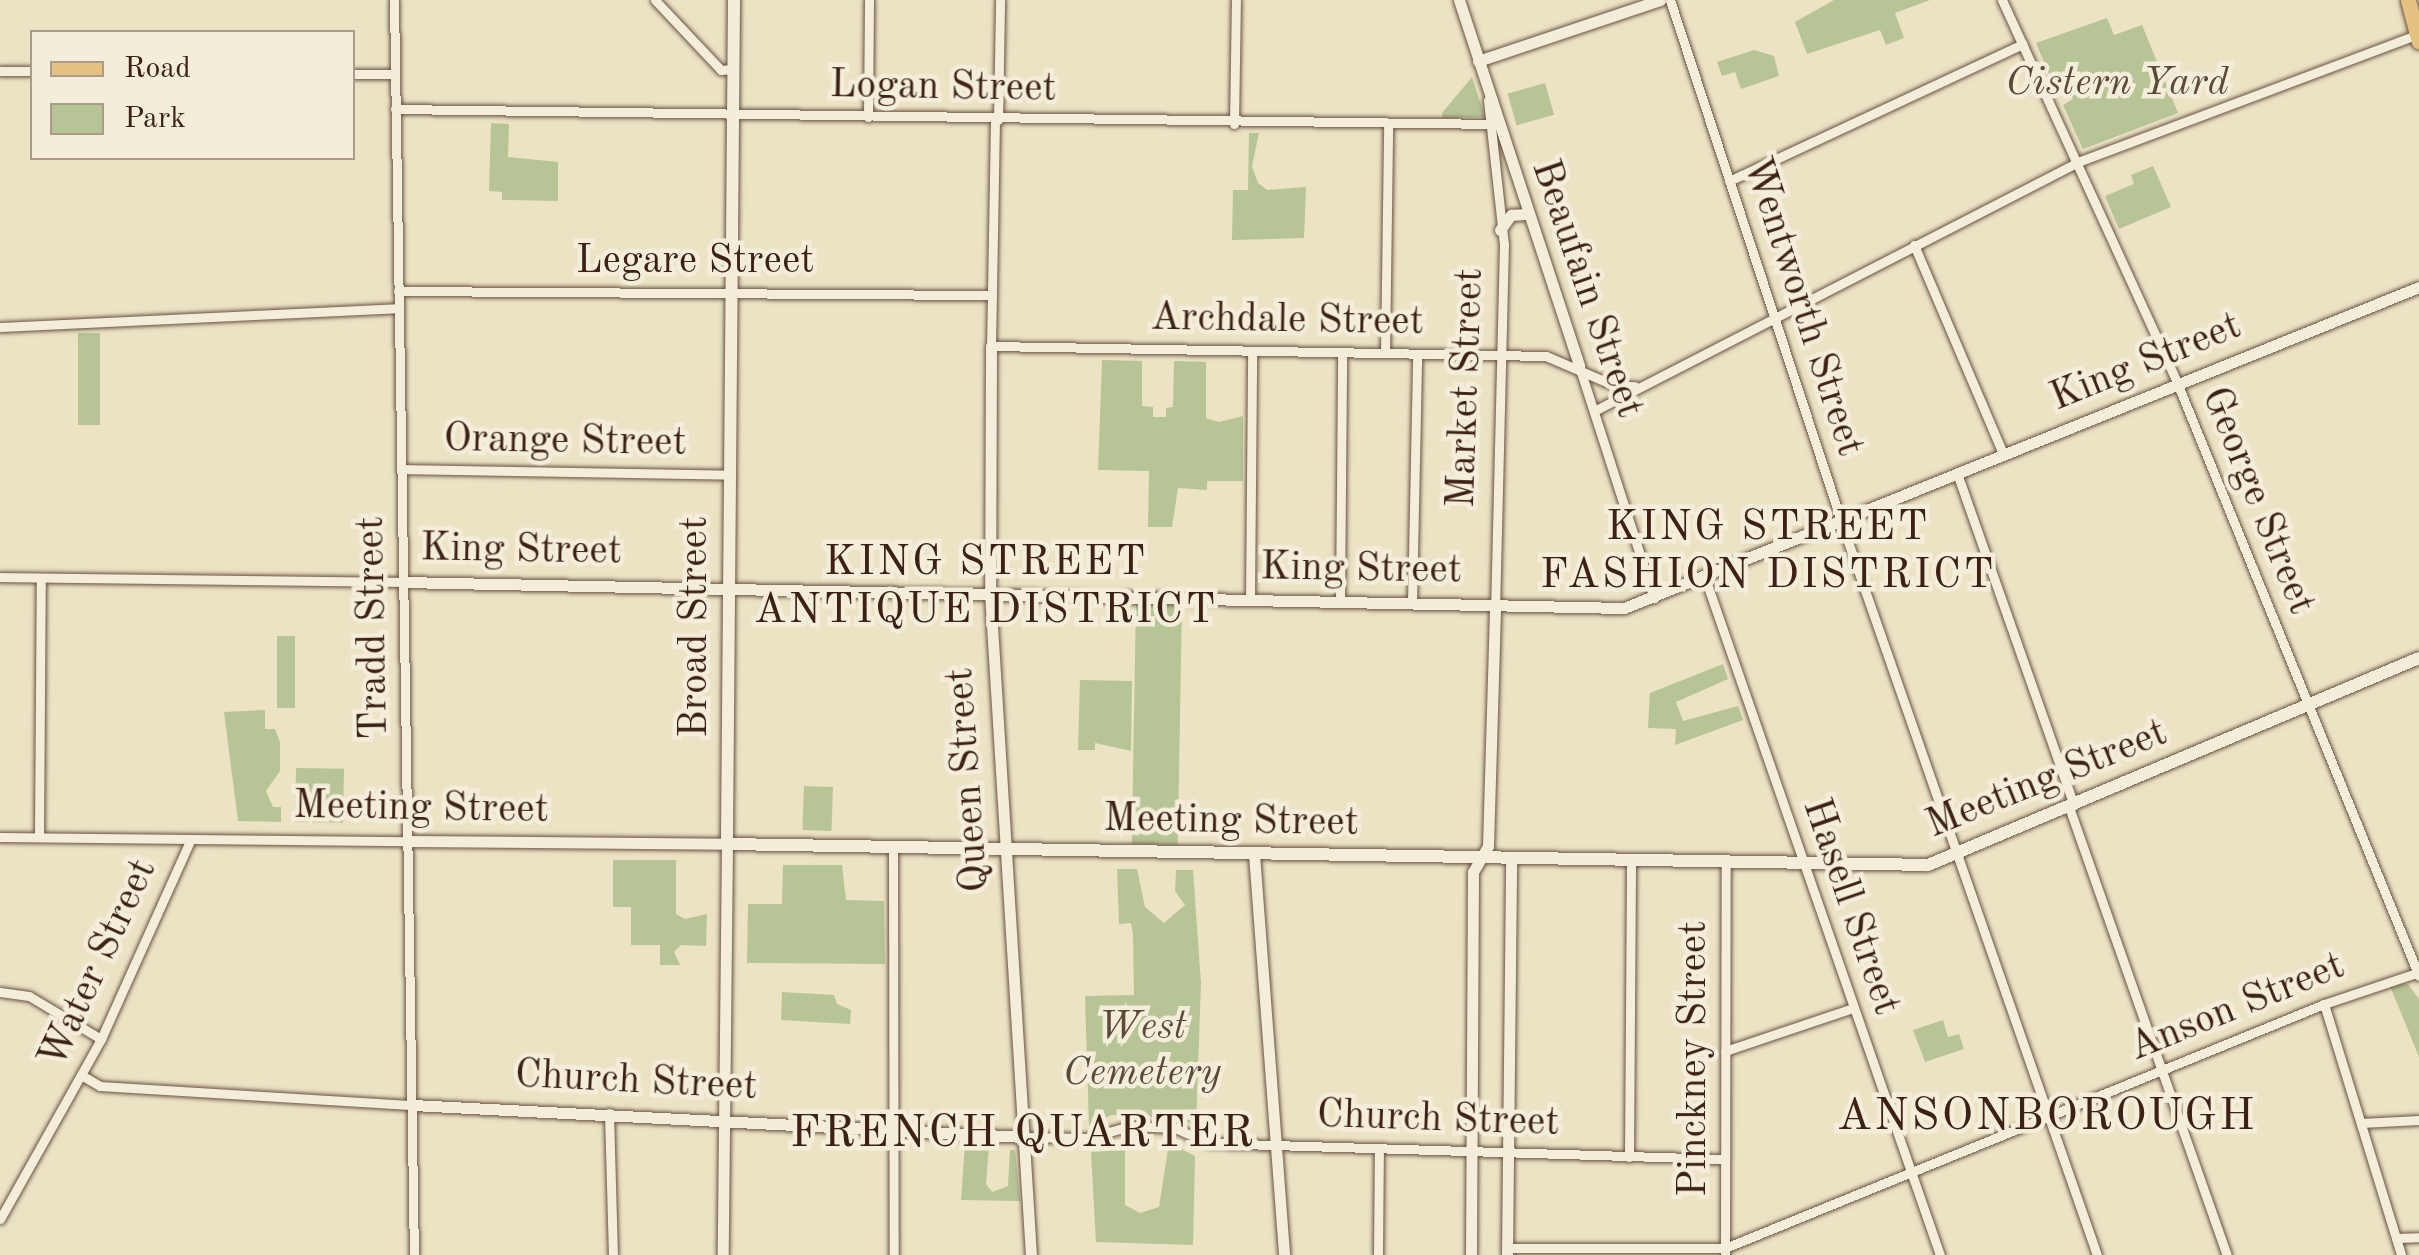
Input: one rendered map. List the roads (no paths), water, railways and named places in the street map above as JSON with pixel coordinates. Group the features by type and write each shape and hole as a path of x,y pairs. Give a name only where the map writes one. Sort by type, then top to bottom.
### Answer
{"main road":[{"name":"Broad Street","path":"728,844 734,0"},
{"path":"2408,0 2418,37"},
{"name":"Meeting Street","path":"728,844 1921,866 1958,856 2419,658"}],"street":[{"name":"Tradd Street","path":"394,0 414,1255"},
{"path":"655,0 720,70 733,70"},
{"path":"868,117 870,0"},
{"name":"Queen Street","path":"1000,0 992,295 990,592 1031,1255"},
{"path":"1234,124 1236,0"},
{"name":"Beaufain Street","path":"1458,0 1654,598"},
{"path":"1478,60 1660,0"},
{"name":"Wentworth Street","path":"1670,0 1842,524 2097,1255"},
{"name":"George Street","path":"2002,0 2178,385 2418,973"},
{"path":"1594,411 2078,162 2418,37"},
{"path":"1729,181 2023,44"},
{"path":"0,71 30,71"},
{"path":"355,74 395,74"},
{"name":"Market Street","path":"1470,1255 1473,872 1488,846 1499,355 1500,230 1488,97"},
{"name":"Logan Street","path":"395,109 1234,124 1490,124"},
{"path":"1385,354 1388,125"},
{"path":"1500,230 1511,214 1526,214"},
{"path":"1914,246 2004,456"},
{"name":"King Street","path":"0,577 728,586 1619,609 1842,524 2419,287"},
{"name":"Legare Street","path":"398,291 992,295"},
{"path":"0,328 398,308"},
{"name":"Archdale Street","path":"992,346 1554,357 1622,387 1656,378"},
{"path":"1250,600 1252,351"},
{"path":"1340,602 1342,353"},
{"path":"1412,603 1418,354"},
{"name":"Orange Street","path":"401,470 729,475"},
{"path":"1958,476 2227,1255"},
{"path":"39,837 41,578"},
{"name":"Hasell Street","path":"1705,578 1940,1255"},
{"name":"Meeting Street","path":"0,836 728,844"},
{"name":"Water Street","path":"0,1219 101,1039 191,838"},
{"name":"Broad Street","path":"723,1255 728,844"},
{"path":"894,849 894,1255"},
{"path":"1254,854 1284,1255"},
{"path":"1507,1251 1511,861"},
{"path":"1629,1158 1631,862"},
{"name":"Pinckney Street","path":"1725,1251 1726,864"},
{"name":"Anson Street","path":"1507,1251 1725,1251 2324,1004 2418,973"},
{"path":"0,992 30,996 101,1039"},
{"path":"2324,1004 2401,1255"},
{"path":"1725,1051 1853,1008"},
{"name":"Church Street","path":"81,1075 100,1086 413,1105 724,1117 1088,1138 1130,1126 1181,1130 1208,1144 1724,1159"},
{"path":"610,1113 613,1255"},
{"path":"2361,1123 2419,1120"},
{"path":"1378,1255 1379,1150"},
{"path":"2396,1238 2419,1237"}],"district":[{"name":"KING STREET FASHION DISTRICT","path":"1768,552"},
{"name":"KING STREET ANTIQUE DISTRICT","path":"986,587"},
{"name":"ANSONBOROUGH","path":"2047,1118"},
{"name":"FRENCH QUARTER","path":"1023,1135"}],"park label":[{"name":"Cistern Yard","path":"2117,84"},
{"name":"West Cemetery","path":"1142,1051"}]}
